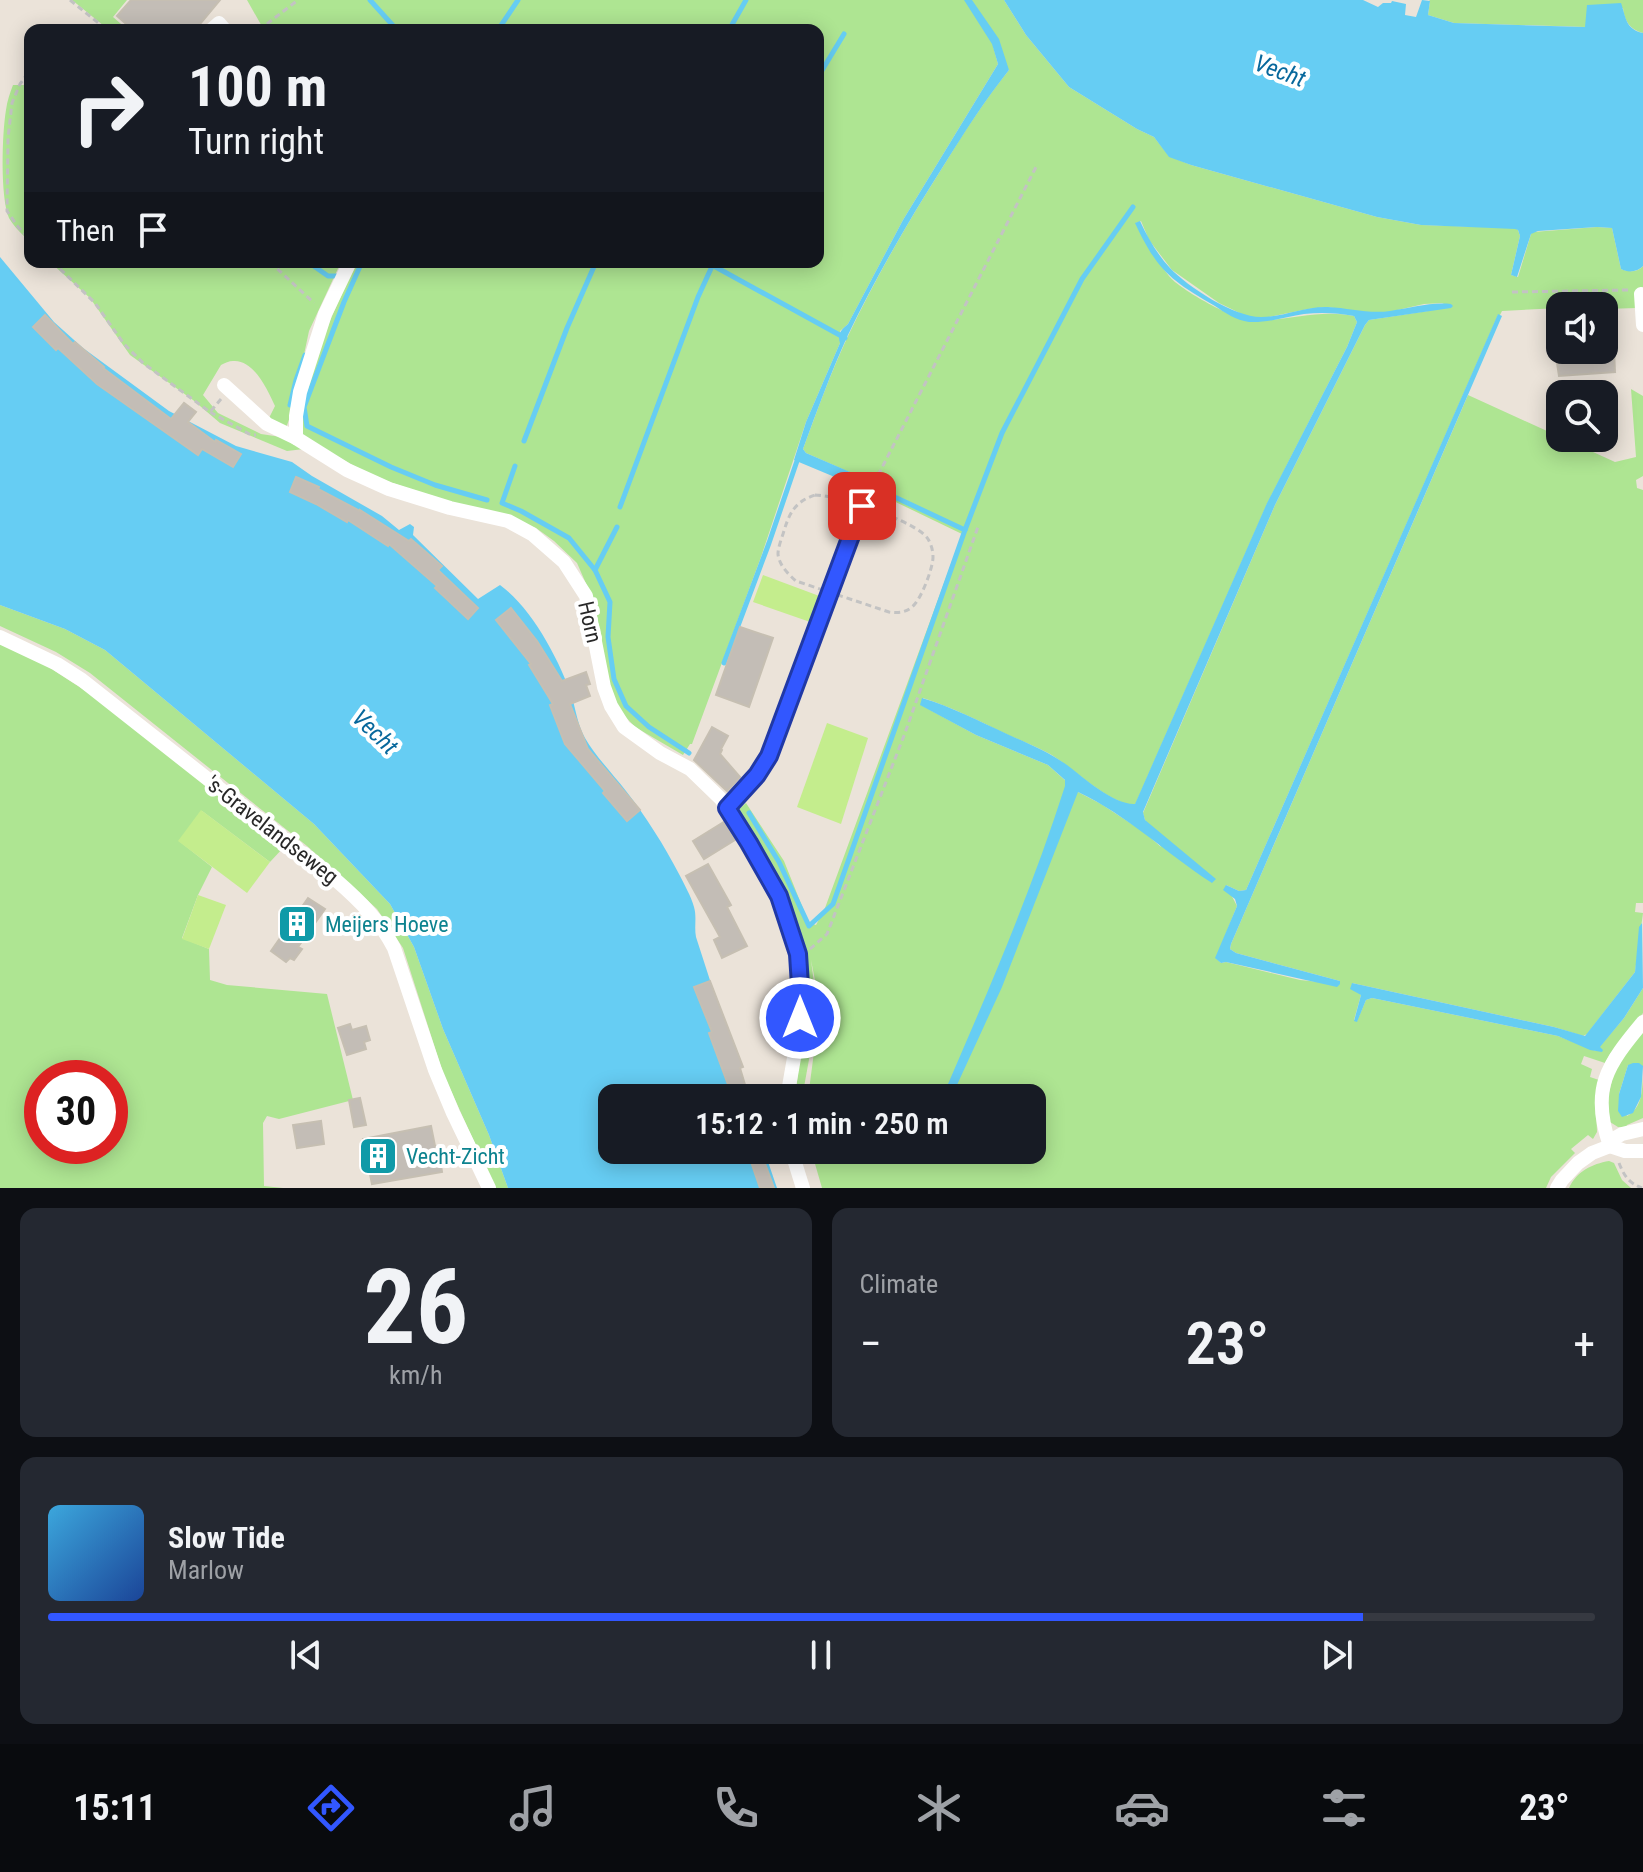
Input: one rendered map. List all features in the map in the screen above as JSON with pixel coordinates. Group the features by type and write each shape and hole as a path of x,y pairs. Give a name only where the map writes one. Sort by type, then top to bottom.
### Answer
{"street":[{"path":"296,438 300,392 325,314 347,268"},
{"path":"1641,294 1643,325"},
{"name":"Horn","path":"227,387 267,424 347,470 375,483 450,508 508,521 552,549 573,573 586,596 604,687 624,727 660,753 690,769 721,799 779,896 798,954 801,1001 789,1084"},
{"path":"727,808 757,775 769,756 862,506"},
{"name":"'s-Gravelandseweg","path":"0,637 57,664 82,680 337,881 369,911 394,948 435,1070 489,1188"},
{"path":"1610,1146 1603,1120 1603,1085 1612,1062 1643,1022"},
{"path":"1557,1188 1578,1163 1592,1153 1610,1146 1622,1134 1643,1129"},
{"path":"1610,1146 1625,1151 1643,1151"},
{"path":"795,1164 803,1188"}],"path":[{"path":"70,0 100,24"},
{"path":"268,24 298,0"},
{"path":"24,79 12,103 7,198 7,211 24,233"},
{"path":"862,506 1037,165"},
{"path":"59,268 95,303 124,344 143,363 210,412 227,387"},
{"path":"276,268 325,314"},
{"path":"1512,292 1633,290 1641,294"},
{"path":"798,954 814,947 827,934 905,733 979,524"},
{"path":"1610,1146 1626,1178 1642,1188"}],"green space":[{"path":"72,0 127,0 113,17 121,24 102,24"},
{"path":"247,0 1004,0 1026,35 1069,87 1154,137 1169,156 1191,165 1377,217 1421,225 1515,228 1520,236 1511,275 1518,277 1533,232 1612,228 1621,269 1633,271 1643,266 1643,292 1637,308 1618,309 1618,292 1546,292 1546,309 1502,311 1498,315 1246,890 1239,891 1226,885 1237,906 1216,958 1221,963 1300,980 1340,984 1340,981 1236,953 1230,949 1231,944 1468,395 1546,431 1546,452 1593,452 1615,462 1636,457 1631,389 1643,396 1643,476 1636,480 1637,488 1643,490 1643,903 1636,903 1635,912 1643,913 1635,972 1583,1036 1352,983 1361,995 1354,1020 1357,1021 1366,1000 1372,998 1558,1036 1596,1051 1624,1018 1643,988 1643,1013 1605,1063 1584,1056 1581,1064 1592,1069 1590,1077 1599,1080 1597,1132 1593,1139 1588,1135 1571,1149 1575,1153 1551,1177 1546,1188 822,1188 815,1164 1046,1164 1046,1084 810,1084 820,1006 811,960 816,998 810,1054 805,1084 797,1084 804,958 801,935 781,888 737,811 746,803 784,861 810,923 816,925 825,908 962,534 861,488 863,478 803,449 842,350 881,270 959,140 1009,70 993,46 998,64 903,220 848,324 840,331 840,343 806,422 761,557 692,744 683,755 635,727 620,711 612,694 591,595 577,563 536,528 387,481 306,439 300,431 309,380 353,268 824,268 824,24 261,24","holes":["1141,221 1149,240 1172,270 1219,303 1248,317 1269,317 1327,307 1389,312 1444,303 1428,311 1369,320 1365,325 1275,505 1143,813 1161,847 1144,832 1078,792 1048,765 976,735 921,705 923,698 1039,748 1114,799 1135,805 1267,504 1357,322 1354,316 1341,314 1255,321 1236,316 1175,282 1136,223"]},
{"path":"1429,0 1643,0 1643,33 1628,24 1623,8 1586,27 1454,23 1428,15"},
{"path":"13,85 24,85 24,236 9,218 4,196 7,103"},
{"path":"57,268 338,268 309,331 286,428 268,420 275,406 254,370 241,362 221,365 203,395 218,413 261,434 281,437 304,449 287,451 220,423 130,355 90,298"},
{"path":"763,575 822,597 813,623 753,602"},
{"path":"0,605 65,629 105,650 314,824 390,904 414,947 443,1029 489,1135 508,1188 495,1188 443,1073 403,948 377,909 307,846 90,673 56,652 0,626"},
{"path":"0,644 47,666 101,701 284,847 270,862 202,811 179,841 212,867 182,938 209,949 210,980 227,985 327,994 353,1100 279,1119 267,1116 263,1123 264,1186 283,1188 0,1188"},
{"path":"827,723 868,738 841,824 797,807"},
{"path":"201,810 270,862 247,893 178,841"},
{"path":"198,895 226,905 209,949 182,939"},
{"path":"1643,1030 1643,1067 1628,1065 1619,1094 1627,1116 1638,1104 1643,1076 1643,1118 1626,1128 1618,1127 1610,1122 1607,1102 1614,1071"},
{"path":"1609,1161 1614,1163 1622,1180 1631,1188 1569,1188 1586,1169"}],"water":[{"path":"964,0 972,0 999,39 1009,70 959,141 881,270 842,349 803,449 864,478 861,488 794,460 806,422 840,343 840,332 848,324 903,220 998,64 992,44"},
{"name":"Vecht","path":"1004,0 1363,0 1378,7 1392,1 1406,4 1405,15 1416,17 1422,0 1430,1 1428,15 1454,23 1585,27 1587,5 1621,3 1629,25 1643,33 1643,266 1633,271 1621,269 1612,228 1538,231 1531,234 1517,277 1511,275 1520,236 1518,230 1421,225 1377,217 1169,157 1154,137 1069,87 1026,35"},
{"path":"1140,221 1165,263 1178,276 1212,300 1250,316 1270,317 1319,307 1382,312 1436,304 1453,306 1369,320 1365,325 1275,505 1143,812 1145,820 1216,879 1212,883 1113,812 1078,792 1002,987 957,1084 948,1084 1023,905 1065,780 1048,765 976,735 920,705 922,698 1038,748 1109,796 1135,804 1267,503 1357,322 1354,316 1329,313 1256,322 1235,318 1187,289 1166,272 1150,252 1135,223"},
{"name":"Vecht","path":"0,257 54,322 83,348 169,411 236,446 292,462 382,516 399,530 410,524 414,527 413,535 478,599 500,585 523,607 544,636 560,668 585,738 648,821 689,894 695,911 696,937 743,1084 598,1084 598,1164 769,1164 777,1188 508,1188 489,1135 443,1029 414,947 390,904 314,824 105,650 65,629 0,605"},
{"path":"1498,314 1502,316 1231,944 1230,949 1236,953 1340,981 1340,984 1337,987 1221,963 1215,958 1237,906 1235,899 1223,890 1226,885 1239,891 1246,890"},
{"path":"1642,923 1643,988 1600,1047 1602,1052 1558,1036 1372,998 1366,1000 1357,1022 1354,1021 1361,995 1350,989 1352,983 1585,1036 1635,972 1639,927"},
{"path":"1628,1065 1643,1066 1641,1097 1633,1113 1622,1117 1618,1111 1619,1094"}],"building":[{"path":"131,0 220,0 200,24 126,24 117,16"},
{"path":"45,315 73,344 75,342 103,368 171,419 184,403 196,412 188,422 215,442 241,454 233,467 202,449 198,455 97,384 33,327"},
{"path":"1557,364 1615,364 1615,372 1559,376"},
{"path":"296,477 360,510 409,541 411,539 442,566 438,570 478,608 468,619 435,588 437,586 389,544 290,492"},
{"path":"511,608 537,641 562,681 586,672 590,696 570,704 588,749 640,810 627,821 565,744 550,705 553,704 531,664 496,620"},
{"path":"740,627 773,638 749,707 716,695"},
{"path":"712,727 728,736 720,754 740,777 727,791 694,760"},
{"path":"724,822 735,840 704,859 693,841"},
{"path":"708,864 731,905 727,907 747,946 722,958 714,940 720,937 686,876"},
{"name":"Meijers Hoeve","path":"308,898 325,909 298,947 302,949 294,960 290,958 286,962 271,951"},
{"path":"710,981 743,1067 740,1068 745,1084 728,1084 694,987"},
{"path":"350,1024 352,1030 366,1026 370,1040 364,1042 366,1049 347,1055 338,1028"},
{"path":"360,1098 366,1125 354,1127 349,1100"},
{"path":"321,1121 324,1144 297,1148 293,1125"},
{"path":"431,1126 442,1172 372,1184 363,1139"},
{"path":"752,1164 765,1164 774,1188 760,1188"}],"waterway":[{"path":"370,0 392,24"},
{"path":"502,24 518,0"},
{"path":"732,24 746,0"},
{"path":"824,67 844,34"},
{"path":"749,813 779,862 809,926 833,904 1002,433 1082,279 1133,207"},
{"path":"317,268 328,276 336,276"},
{"path":"359,268 304,407 307,426 391,467 435,485 487,500"},
{"path":"524,441 593,268"},
{"path":"620,507 711,268"},
{"path":"717,268 845,338"},
{"path":"290,405 305,355"},
{"path":"724,663 798,458"},
{"path":"515,466 502,503 569,538 595,570 610,602 608,637 614,679 626,706 649,727 689,753"},
{"path":"884,492 965,530"},
{"path":"595,570 617,527"}],"place":[{"name":"Meijers Hoeve","path":"297,924"},
{"name":"Vecht-Zicht","path":"378,1156"}],"route":[{"path":"800,1018 798,954 779,896 727,808 757,775 769,756 862,506"}]}
